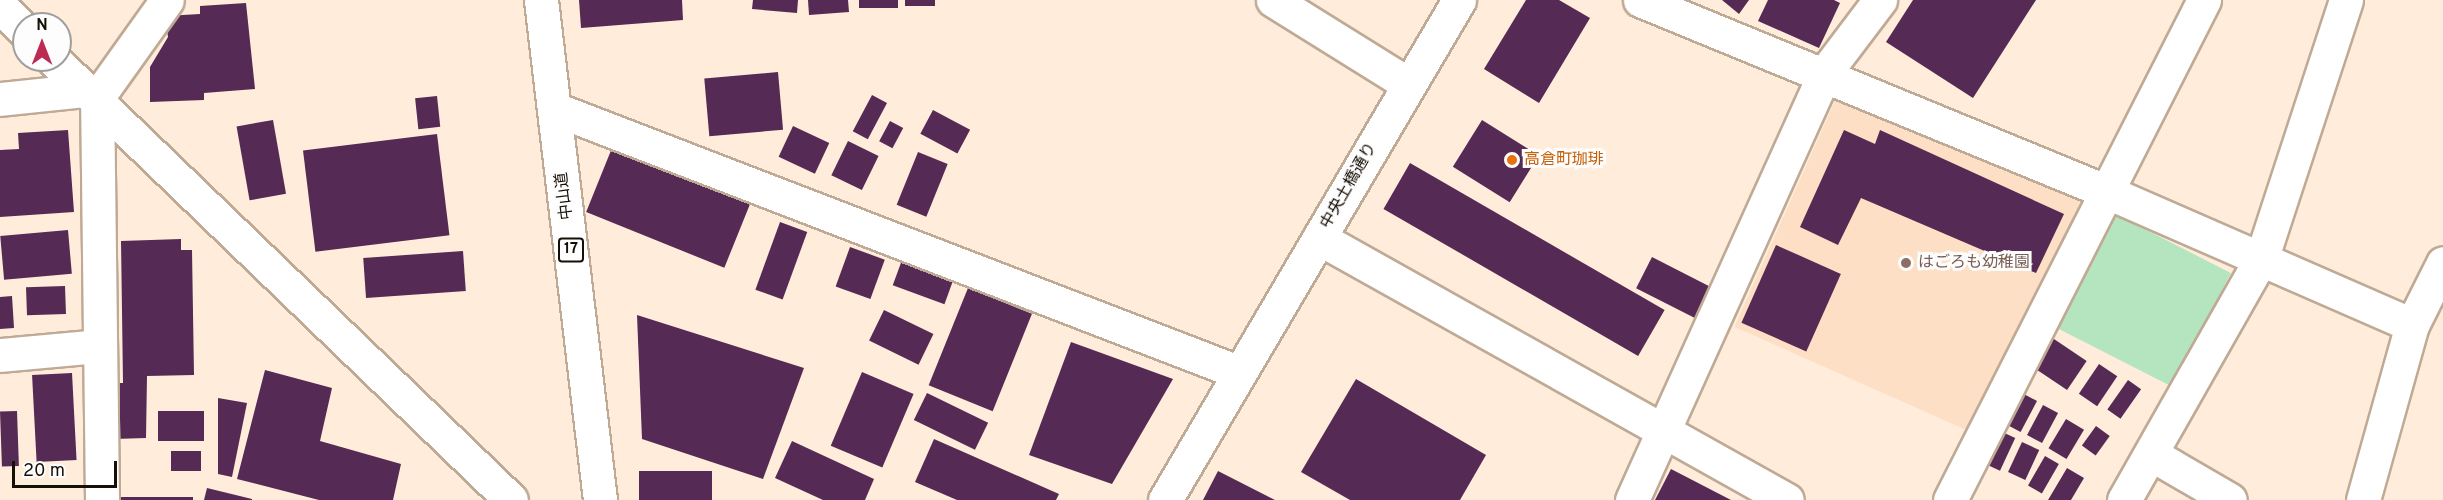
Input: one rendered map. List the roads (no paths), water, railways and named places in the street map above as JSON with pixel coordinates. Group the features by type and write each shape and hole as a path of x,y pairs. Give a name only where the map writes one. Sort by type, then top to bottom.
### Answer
{"main road":[{"path":"102,500 91,94 167,0"},
{"name":"中山道","path":"541,0 600,500"},
{"path":"1273,0 1408,84"},
{"name":"中央土橋通り","path":"1165,500 1238,372 1459,0"},
{"path":"1640,0 1824,74 2262,257 2412,325"},
{"path":"1632,500 1824,74 1880,0"},
{"path":"1950,500 2204,0"},
{"path":"2124,500 2262,257 2346,0"},
{"path":"0,6 12,18"},
{"path":"67,72 511,500"},
{"path":"0,99 91,94"},
{"path":"555,109 1238,372"},
{"path":"1318,238 1787,500"},
{"path":"2363,500 2412,325 2443,263"},
{"path":"0,355 98,346"},
{"path":"2151,454 2230,500"}],"place":[{"name":"高倉町珈琲","path":"1512,160"},
{"name":"はごろも幼稚園","path":"1906,263"}]}
